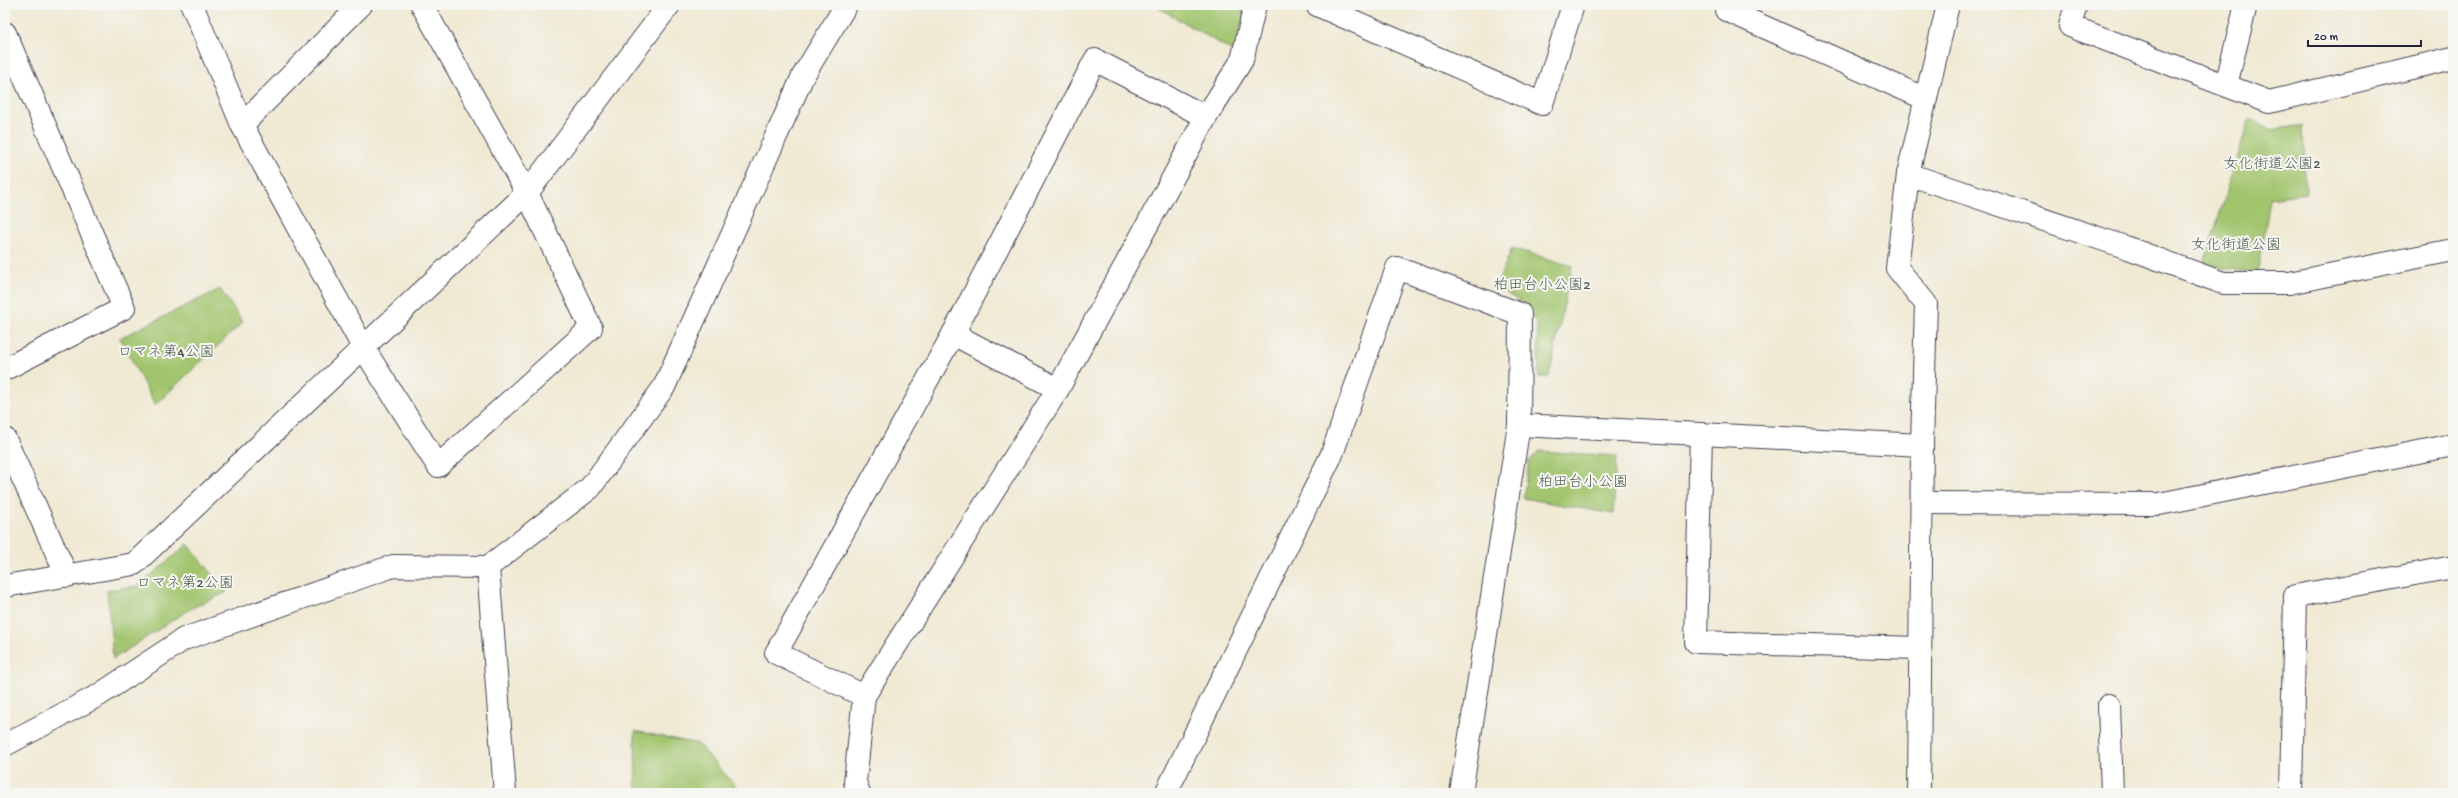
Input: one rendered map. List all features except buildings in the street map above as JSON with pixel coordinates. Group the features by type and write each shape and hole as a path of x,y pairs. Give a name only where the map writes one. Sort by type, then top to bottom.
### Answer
{"street":[{"path":"192,5 242,125 364,349 438,466 591,328 527,193 422,5"},
{"path":"242,125 361,5"},
{"path":"5,586 134,564 364,349 527,193 669,5"},
{"path":"5,745 100,695 184,639 392,566 488,567 590,488 664,387 803,76 846,5"},
{"path":"859,793 855,782 864,696 1058,389 1206,117 1242,60 1255,5"},
{"path":"1317,5 1542,104 1573,5"},
{"path":"1919,793 1922,446 1926,304 1898,268 1908,174 1948,5"},
{"path":"2076,5 2070,26 2269,102 2453,58"},
{"path":"2226,85 2246,5"},
{"path":"1726,10 1926,99"},
{"path":"5,33 124,308 5,370"},
{"path":"864,696 776,653 953,334 1095,60 1206,117"},
{"path":"1908,174 2128,248 2223,283 2289,283 2453,250"},
{"path":"1166,793 1332,454 1397,268 1520,314 1519,426 1460,793"},
{"path":"953,334 1058,389"},
{"path":"1519,426 1922,446"},
{"path":"1701,434 1696,642 1920,648"},
{"path":"5,439 67,576"},
{"path":"1922,503 2159,504 2453,445"},
{"path":"488,567 505,793"},
{"path":"2291,793 2295,596 2453,567"},
{"path":"2109,705 2112,793"}],"green space":[{"path":"1154,5 1247,5 1234,52"},
{"path":"2250,118 2272,130 2303,125 2306,193 2270,198 2258,275 2204,263"},
{"name":"柏田台小公園2","path":"1512,248 1572,266 1549,377 1539,377 1537,325 1526,305 1496,287"},
{"name":"ロマネ第4公園","path":"220,289 243,322 155,405 120,338"},
{"name":"柏田台小公園","path":"1540,451 1617,456 1613,514 1523,498 1529,461"},
{"name":"ロマネ第2公園","path":"188,544 227,592 190,609 113,659 107,590 138,586"},
{"path":"635,731 698,744 742,793 636,793"}],"park label":[{"name":"女化街道公園2","path":"2272,163"},
{"name":"女化街道公園","path":"2236,244"}]}
